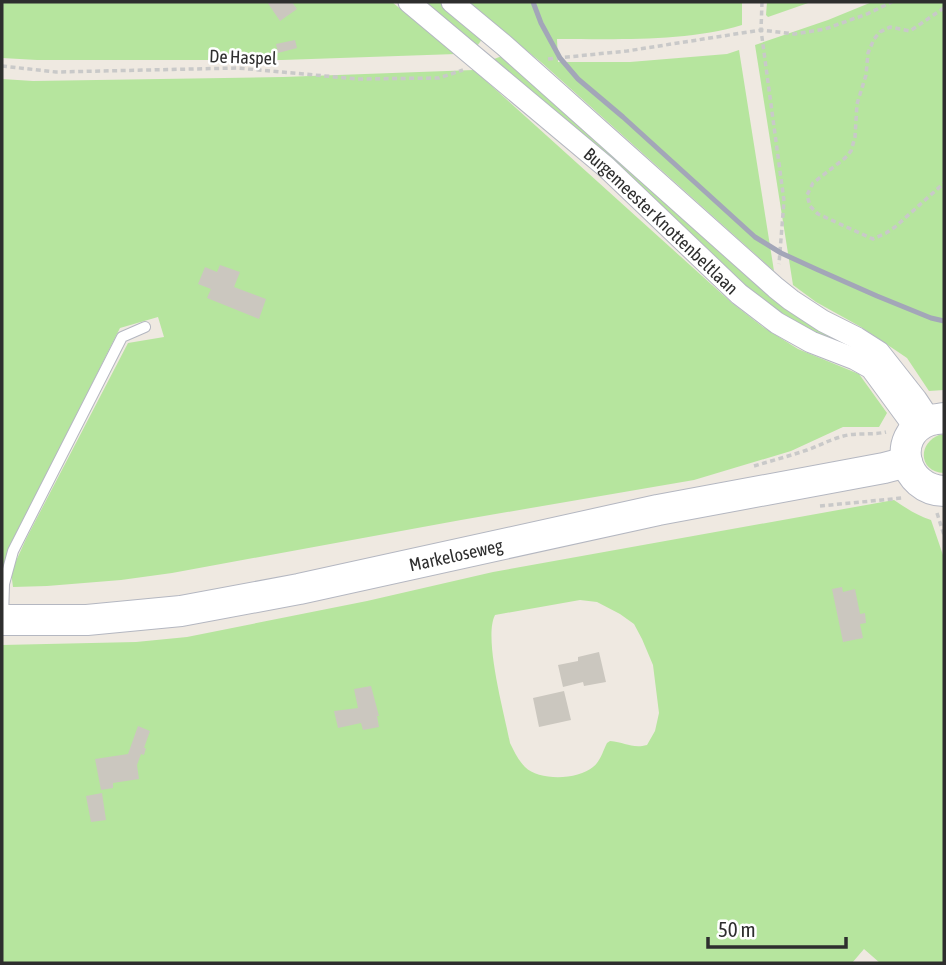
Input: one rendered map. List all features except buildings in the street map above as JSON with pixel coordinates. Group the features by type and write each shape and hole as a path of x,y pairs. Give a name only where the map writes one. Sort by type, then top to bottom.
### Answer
{"main road":[{"path":"930,422 910,438 906,462 915,479 932,490 941,502"},
{"name":"Markeloseweg","path":"2,620 87,620 181,611 299,589 658,510 906,462"}],"street":[{"name":"Burgemeester Knottenbeltlaan","path":"409,2 606,167 739,293 777,323 811,342 871,368 888,389 930,422"},
{"name":"Burgemeester Knottenbeltlaan","path":"452,2 506,46 776,288 823,321 879,352 930,422"}],"lane":[{"path":"2,620 4,584 13,551 122,337 145,327"}],"path":[{"path":"762,2 761,30 784,201 776,288"},
{"path":"546,59 627,51 761,30 795,34 825,29 892,2"},
{"path":"944,8 910,32 890,27 874,39 868,53 866,75 857,104 855,137 850,151 813,183 807,195 810,206 818,214 873,239 886,233 944,183"},
{"name":"De Haspel","path":"2,66 56,72 238,68 358,79 424,79 453,74 480,61"},
{"path":"789,455 846,435 886,432"},
{"path":"811,507 902,498"},
{"path":"941,502 944,535"}],"green space":[{"path":"2,2 392,2 456,54 282,60 2,58"},
{"path":"417,2 445,2 485,35 475,49"},
{"path":"467,2 742,2 742,25 721,30 675,37 557,39 558,62 630,62 727,54 739,50 774,271 542,63"},
{"path":"767,2 811,2 768,17"},
{"path":"872,2 944,2 944,390 929,391 907,358 793,285 755,45"},
{"path":"508,54 850,344 876,363 773,313 491,60"},
{"path":"474,70 732,303 798,349 859,374 887,413 879,427 843,427 791,451 694,480 172,573 121,580 13,587 11,572 26,539 128,343 164,337 158,317 120,328 2,568 2,79 33,81 283,77"},
{"path":"939,435 944,435 944,473 930,468 924,457 927,445"},
{"path":"894,500 931,520 944,558 944,963 880,963 864,949 852,963 2,963 2,645 136,642 187,637 367,601 493,572","holes":["580,600 597,602 634,624 642,639 653,665 659,713 655,731 647,745 633,746 610,741 598,762 586,771 559,777 539,775 525,767 510,743 493,658 492,626 495,615"]}],"railway":[{"path":"533,2 560,58 578,79 755,237 816,269 931,318 944,321"}]}
